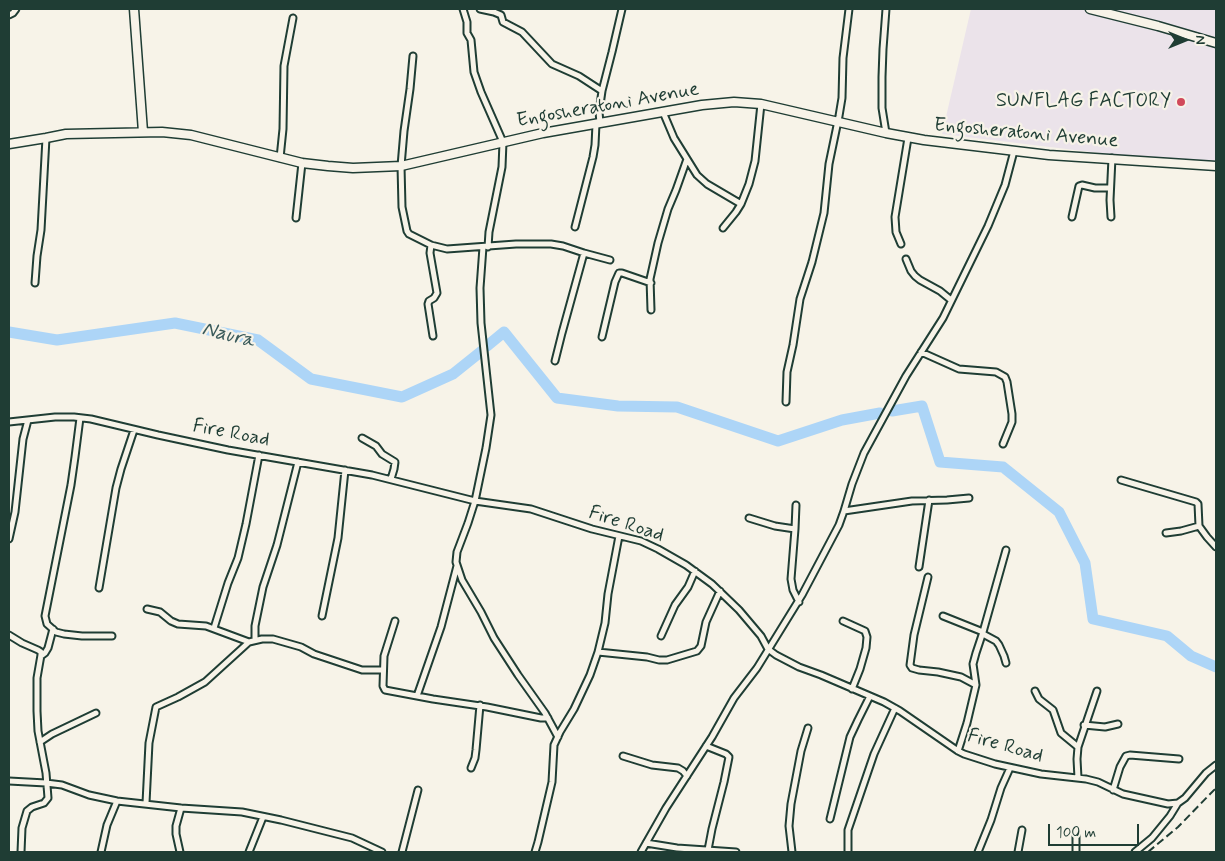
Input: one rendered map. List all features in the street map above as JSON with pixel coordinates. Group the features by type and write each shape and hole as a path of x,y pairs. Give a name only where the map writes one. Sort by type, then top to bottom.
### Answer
{"street":[{"path":"9,15 16,9"},
{"path":"134,9 142,132"},
{"path":"418,696 441,627 457,565 457,552 475,500 491,415 480,288 485,247 502,167 504,142 474,72 471,40 467,33 464,9"},
{"path":"480,9 500,15 504,22 522,32 552,64 579,76 602,91"},
{"path":"575,227 596,144 602,91 622,9"},
{"path":"786,402 788,372 801,293 812,262 824,213 828,164 842,98 842,58 849,9"},
{"path":"1090,9 1216,43"},
{"path":"885,10 882,91 883,120 886,134"},
{"path":"280,158 283,129 284,66 292,18"},
{"path":"413,56 401,166 402,207 408,234 430,245 447,249 550,244 610,260"},
{"name":"Engosheratoni Avenue","path":"9,144 66,134 169,132 302,163 353,168 401,166 543,133 725,102 744,102 761,104 908,138 1075,157 1216,166"},
{"path":"723,228 746,194 756,149 761,104"},
{"path":"663,112 674,138 701,180 741,204"},
{"path":"35,283 41,230 46,138"},
{"path":"901,244 896,232 895,218 908,138"},
{"path":"641,852 734,698 757,668 799,602 838,525 864,453 906,376 935,332 999,203 1014,151"},
{"path":"1111,217 1112,158"},
{"path":"652,310 651,275 663,224 687,159"},
{"path":"296,218 302,163"},
{"path":"1072,217 1079,186 1110,188"},
{"path":"430,245 437,293 428,304 433,336"},
{"path":"556,361 584,253"},
{"path":"906,258 915,276 951,300"},
{"path":"602,337 608,306 616,277 619,273 651,283"},
{"path":"921,352 958,369 996,372 1005,377 1012,422 1003,444"},
{"name":"Fire Road","path":"9,422 55,418 80,418 100,421 134,430 259,455 391,479 475,500 531,509 585,527 642,542 658,548 695,571 720,591 748,620 768,649 776,656 895,708 964,754 1010,768 1092,780 1123,794 1157,802 1178,803"},
{"path":"80,418 72,478 45,616 47,624 56,632 112,636"},
{"path":"9,539 15,512 28,420"},
{"path":"99,588 116,488 134,430"},
{"path":"362,438 376,446 382,454 395,462 391,479"},
{"path":"214,628 238,558 259,455"},
{"path":"252,641 263,587 277,545 298,462"},
{"path":"322,616 338,538 345,470"},
{"path":"1121,480 1196,502 1198,504 1199,526 1216,547"},
{"path":"844,511 905,502 969,498"},
{"path":"919,567 929,500"},
{"path":"796,505 791,579 793,590 799,602"},
{"path":"749,518 774,526 795,529"},
{"path":"1166,533 1199,526"},
{"path":"535,852 552,782 554,745 574,709 590,675 598,652 619,536"},
{"path":"958,751 976,685 973,664 1006,550"},
{"path":"457,565 462,580 494,638 537,700 558,737"},
{"path":"661,636 675,604 688,587 695,571"},
{"path":"928,577 912,641 910,665 912,668 919,670 944,672 962,677 976,685"},
{"path":"598,652 667,660 697,651 701,646 706,622 720,591"},
{"path":"147,609 160,612 178,624 206,626 252,641"},
{"path":"943,616 983,633 996,641 1006,663"},
{"path":"396,621 384,656 382,686 384,690 548,718"},
{"path":"843,621 865,631 868,637 860,669 852,689"},
{"path":"41,656 48,648 53,629"},
{"path":"9,635 41,652 37,678 38,731 48,794 46,801 32,807 27,812 22,828 21,852"},
{"path":"146,803 149,743 156,707 205,682 252,641 262,638 274,639 362,670 383,670"},
{"path":"1035,690 1039,699 1053,710 1061,733 1078,746"},
{"path":"1078,778 1078,746 1097,691"},
{"path":"830,819 850,737 870,696"},
{"path":"470,768 475,758 480,705"},
{"path":"848,852 848,830 874,754 895,708"},
{"path":"40,742 52,734 96,713"},
{"path":"1084,725 1105,727 1118,724"},
{"path":"792,852 791,804 801,750 808,728"},
{"path":"706,746 729,757 708,850"},
{"path":"623,756 652,765 678,768 687,776"},
{"path":"1113,790 1120,767 1126,756 1179,759"},
{"path":"1135,852 1152,838 1178,803 1216,765"},
{"path":"978,852 1010,768"},
{"path":"9,781 46,782 117,801 181,808 225,810 281,820 352,838 382,852"},
{"path":"402,852 418,790"},
{"path":"101,852 117,801"},
{"path":"180,852 176,826 181,808"},
{"path":"249,852 263,817"},
{"path":"1018,852 1022,830"},
{"path":"1076,832 1076,852"},
{"path":"646,843 666,847 736,852"}],"shaded area":[{"path":"971,9 1216,9 1216,167 942,134"}],"waterway":[{"name":"Naura","path":"9,332 57,340 175,323 258,340 311,379 402,397 453,374 483,350"},
{"path":"487,346 504,332 557,398 618,406 677,407 778,441 842,420 880,413"},
{"path":"892,411 922,406 940,462 1003,467 1059,512 1085,563 1093,619 1167,636 1191,656 1216,667"}],"railway":[{"path":"1148,852 1178,827 1216,788"}],"place":[{"name":"SUNFLAG FACTORY","path":"1181,102"}]}
